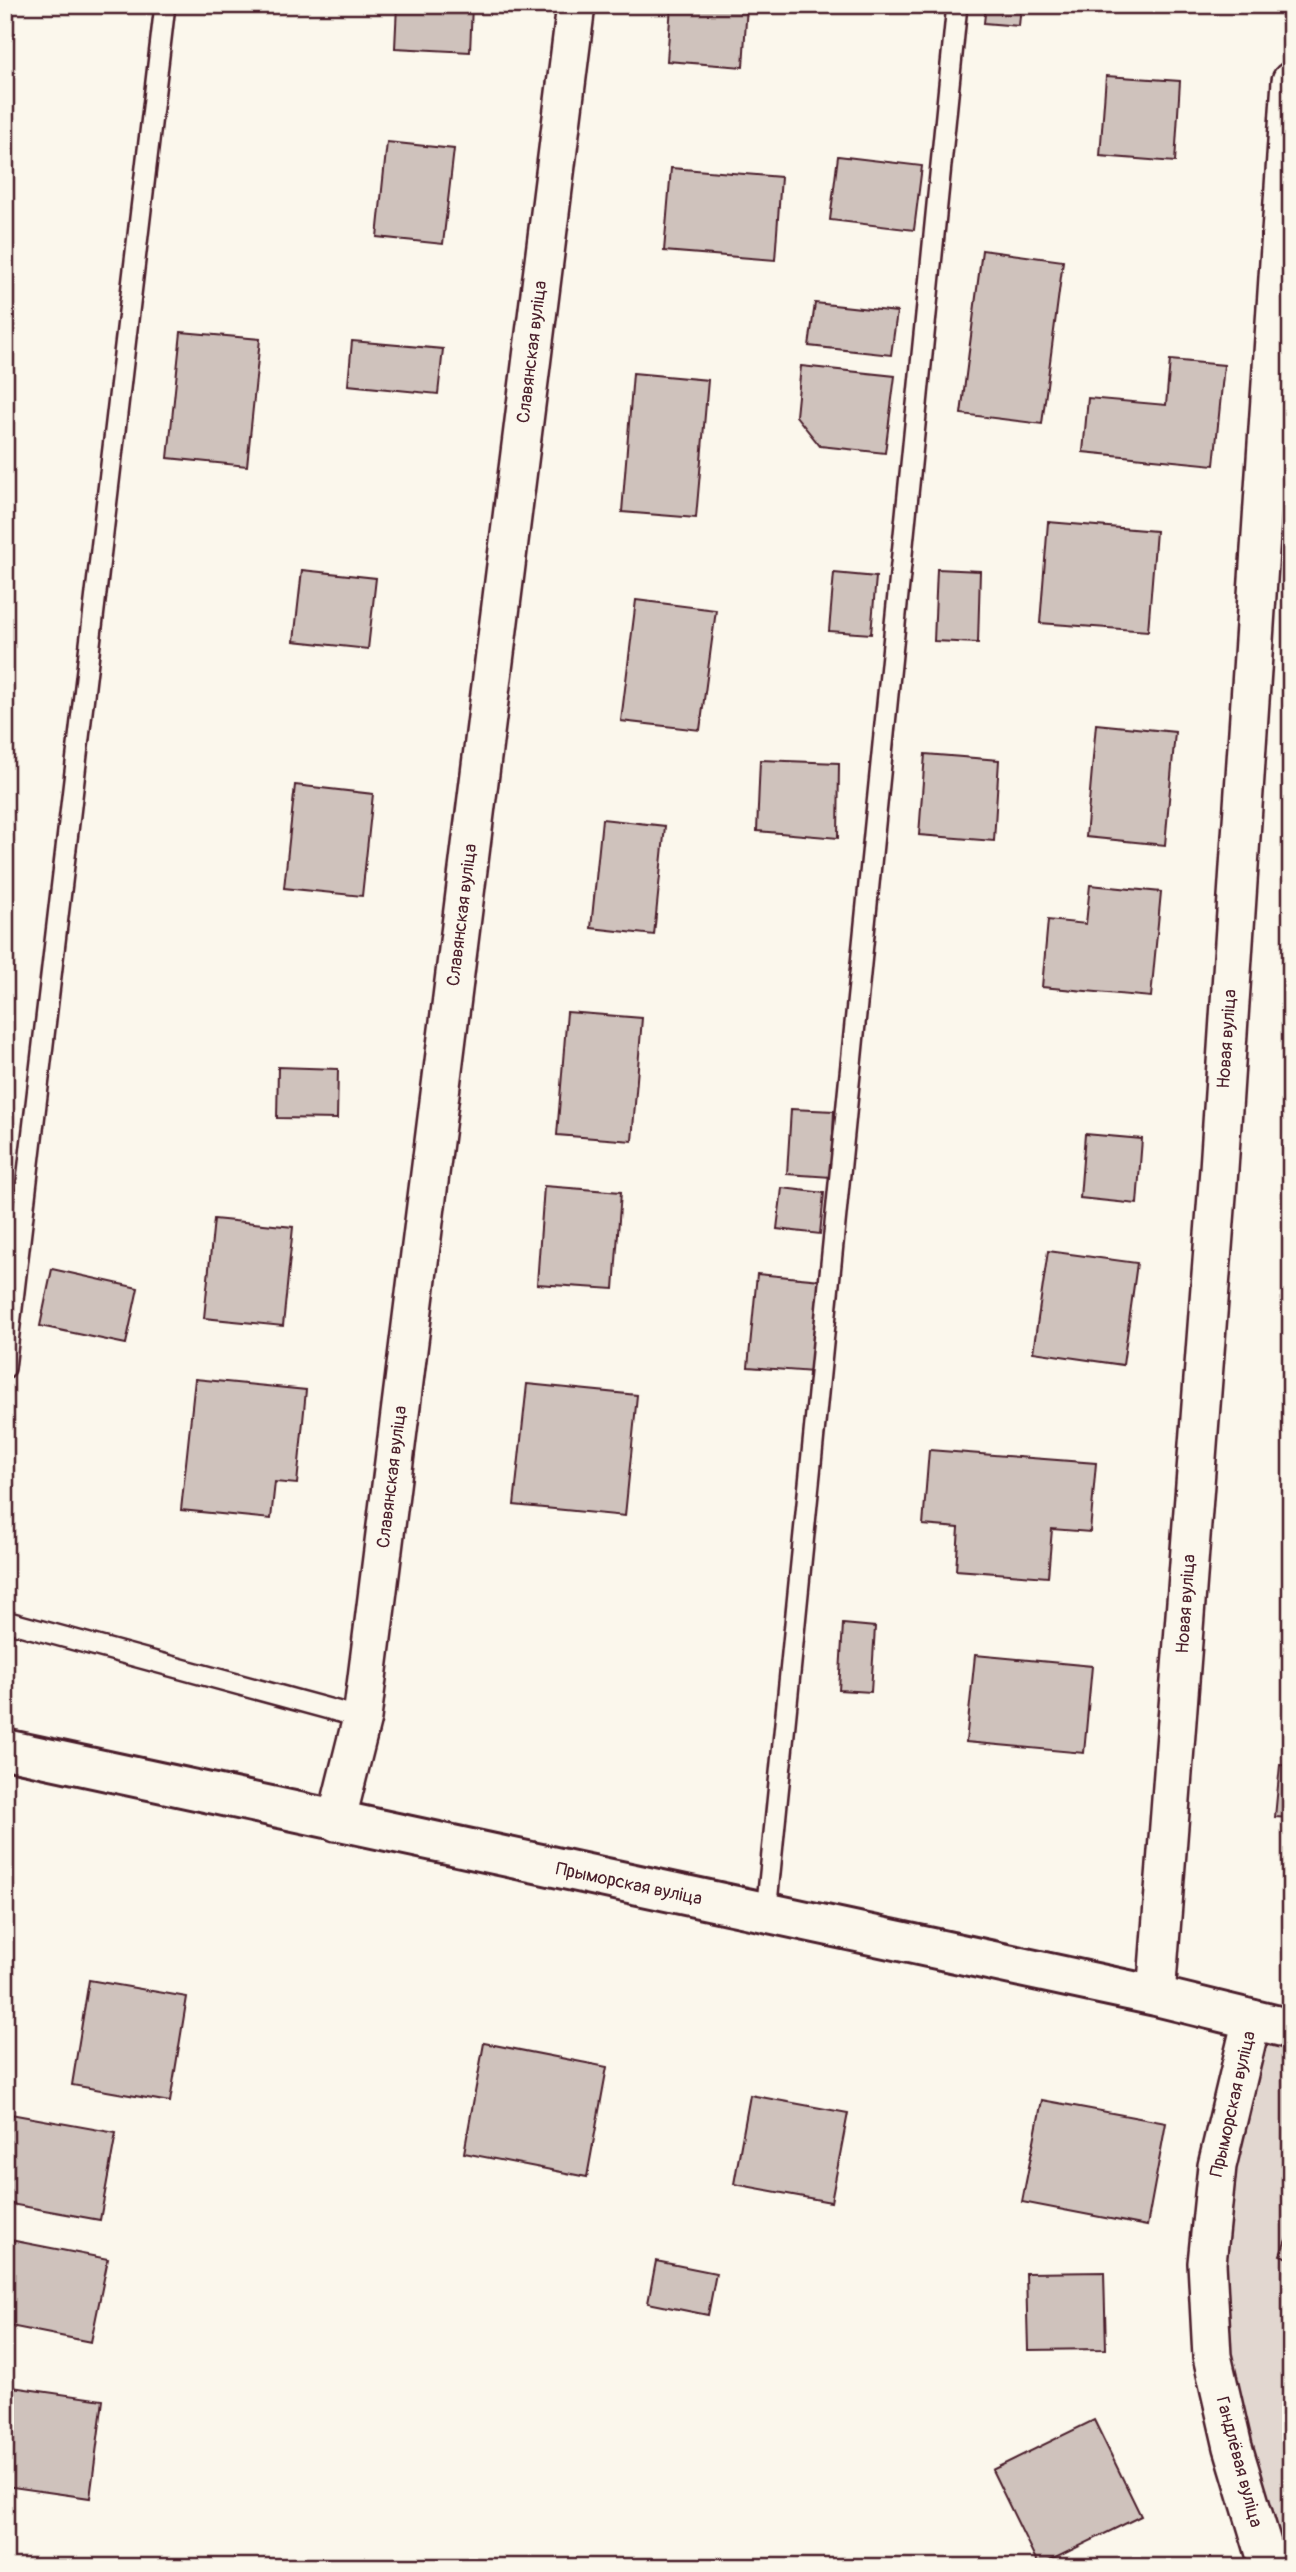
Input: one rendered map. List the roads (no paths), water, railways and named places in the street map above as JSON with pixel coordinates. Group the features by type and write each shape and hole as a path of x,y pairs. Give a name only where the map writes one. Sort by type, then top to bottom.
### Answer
{"main road":[{"name":"Прыморская вуліца","path":"5,1749 1156,1996 1291,2029"}],"street":[{"name":"Славянская вуліца","path":"336,1822 362,1718 576,5"},
{"name":"Новая вуліца","path":"1156,1996 1219,1169 1291,81"},
{"name":"Прыморская вуліца","path":"1212,2356 1207,2263 1217,2166 1252,2019"},
{"name":"Гандлёвая вуліца","path":"1212,2356 1233,2447 1269,2567"}],"lane":[{"path":"5,1367 165,5"},
{"path":"766,1913 957,5"},
{"path":"5,1622 362,1718"}]}
